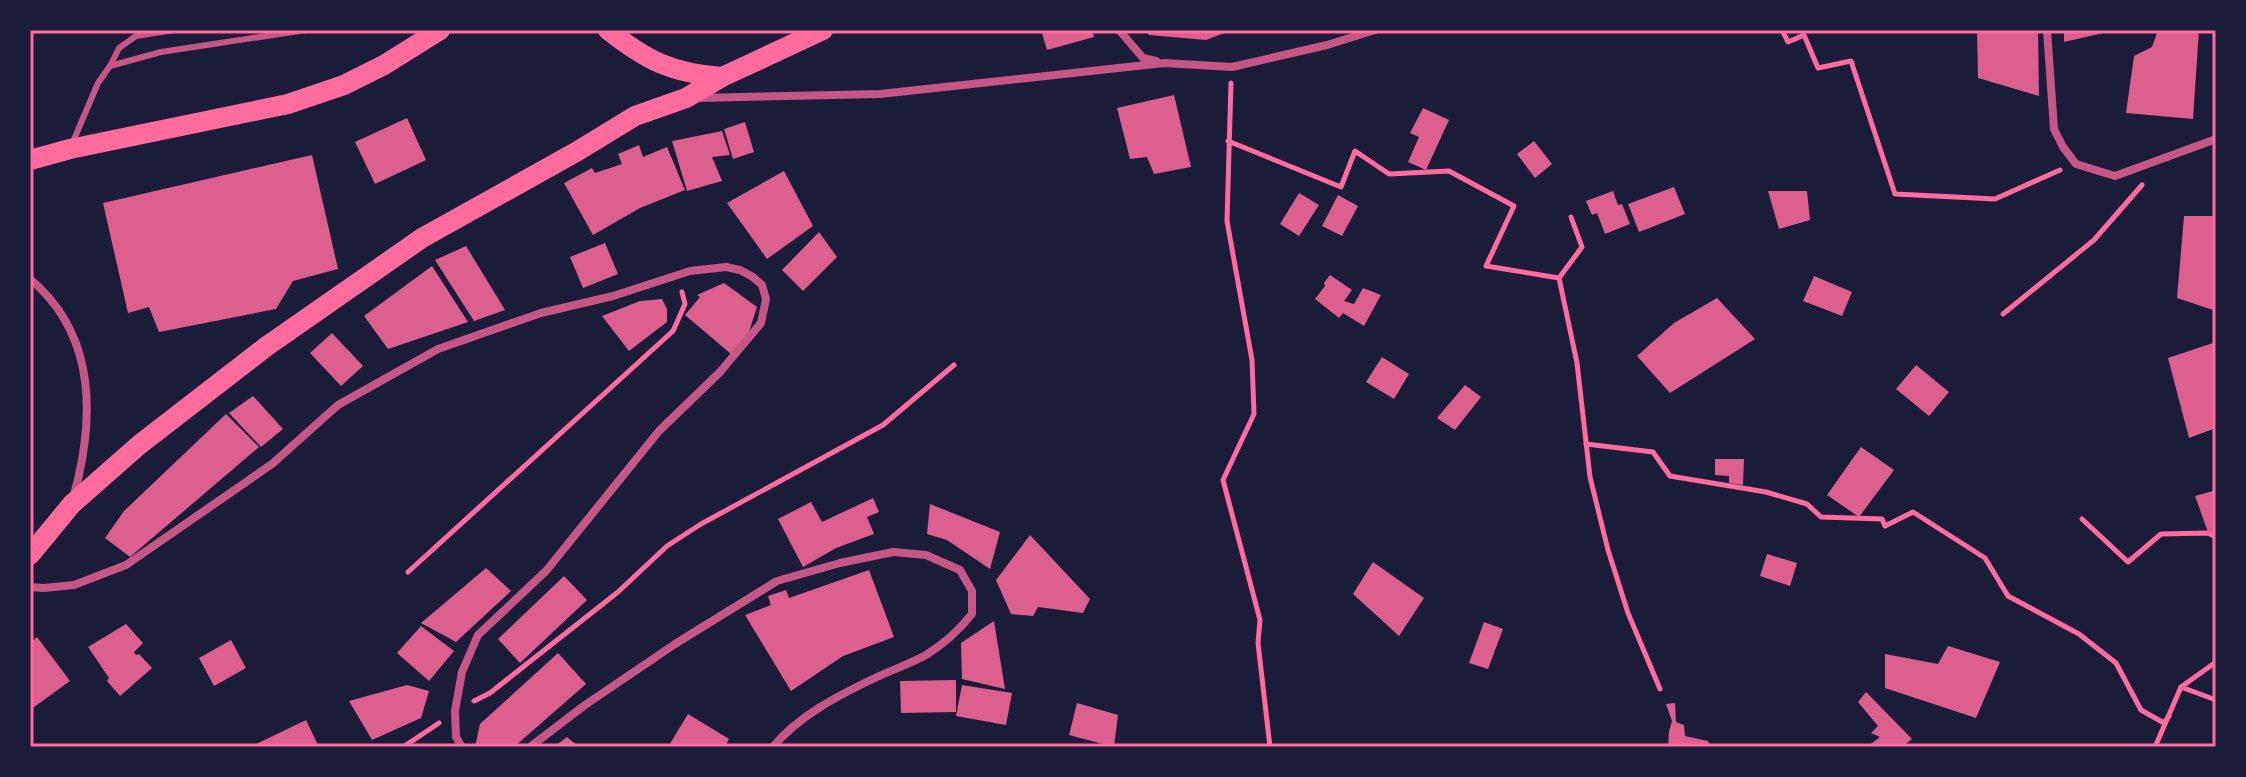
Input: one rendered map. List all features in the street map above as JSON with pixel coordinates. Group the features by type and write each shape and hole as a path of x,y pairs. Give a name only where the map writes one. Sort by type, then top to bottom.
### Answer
{"main road":[{"path":"30,160 288,104 344,85 384,65 440,30"},
{"path":"608,30 664,67 722,77"},
{"path":"30,555 72,504 139,445 256,355 422,238 635,116 686,98 722,77 823,30"}],"street":[{"path":"1119,30 1143,58 1164,63"},
{"path":"686,98 880,94 1164,63 1232,67 1327,45 1375,30"},
{"path":"2047,30 2054,129 2076,164 2115,176 2216,139"},
{"path":"30,587 74,585 126,565 272,464 338,405 438,349 541,313 613,296 690,271 726,267 753,277 762,285 766,299 761,323 720,372 659,431 546,571 478,635 462,672 455,711 456,737 462,747"},
{"path":"30,279 61,312 78,347 87,383 88,428 72,504"},
{"path":"530,747 675,644 777,581 893,552 926,555 960,570 972,591 972,614 959,630 925,655 819,709 784,734 773,747"}],"lane":[{"path":"70,149 98,83 119,48 136,36 175,30"},
{"path":"110,66 161,52 306,30"}],"path":[{"path":"1782,30 1788,42 1804,35 1818,68 1851,61 1895,194 1995,199 2076,164"},
{"path":"1232,67 1227,221 1252,360 1254,414 1223,480 1260,620 1258,643 1270,747"},
{"path":"1228,141 1341,187 1355,151 1389,174 1449,171 1514,206 1486,266 1559,278"},
{"path":"2003,314 2094,240 2167,157"},
{"path":"1571,217 1582,247 1559,278 1577,363 1590,477 1628,613 1660,689"},
{"path":"408,572 673,331 685,304 677,275"},
{"path":"403,747 455,711 490,693 618,592 667,546 701,524 883,425 954,365"},
{"path":"1586,444 1653,452 1670,476 1766,492 1807,504 1821,517 1882,519 1885,526 1913,512 1985,558 2008,596 2079,634 2116,663 2141,710 2164,723 2169,716"},
{"path":"2082,519 2128,562 2161,534 2208,533 2216,537"},
{"path":"2155,747 2181,687 2216,662"},
{"path":"2181,687 2216,700"}],"building":[{"path":"1041,30 1092,30 1094,37 1047,50"},
{"path":"1145,30 1232,30 1206,40 1149,35"},
{"path":"1977,30 2038,30 2039,96 1978,78"},
{"path":"2064,30 2112,30 2112,31 2064,42"},
{"path":"2158,30 2199,30 2193,119 2126,113 2134,56 2152,47"},
{"path":"1174,95 1191,167 1154,174 1147,157 1130,159 1117,108"},
{"path":"1423,108 1449,120 1426,170 1408,162 1419,137 1410,133"},
{"path":"407,118 426,160 375,184 355,142"},
{"path":"745,122 754,152 733,159 724,129"},
{"path":"722,131 730,155 712,157 722,181 687,191 672,141"},
{"path":"1534,141 1552,164 1535,178 1517,154"},
{"path":"639,145 643,157 667,147 685,190 640,208 593,235 564,183 592,168 595,173 622,164 618,154"},
{"path":"312,155 338,269 293,281 276,309 159,332 149,307 128,313 103,203"},
{"path":"784,171 813,226 767,259 727,203"},
{"path":"1674,187 1685,214 1639,232 1628,204"},
{"path":"1613,191 1630,224 1605,234 1597,213 1592,215 1586,201"},
{"path":"1768,191 1807,191 1810,220 1779,229"},
{"path":"1299,193 1319,205 1299,236 1280,224"},
{"path":"1338,195 1358,206 1342,236 1322,226"},
{"path":"2184,216 2216,216 2216,311 2177,298"},
{"path":"819,232 837,257 803,291 782,270"},
{"path":"605,243 618,274 583,288 570,257"},
{"path":"466,246 505,310 474,321 435,260"},
{"path":"432,266 468,322 388,349 364,316"},
{"path":"1330,275 1352,290 1344,301 1354,304 1363,288 1381,295 1364,326 1343,313 1339,318 1315,299"},
{"path":"1814,276 1852,292 1842,316 1803,301"},
{"path":"724,283 757,307 747,338 731,354 685,315 700,297 697,295"},
{"path":"1717,298 1755,339 1670,393 1637,356 1674,323"},
{"path":"662,299 667,309 667,322 629,351 602,316 640,301"},
{"path":"332,333 363,366 341,386 310,353"},
{"path":"2216,342 2216,428 2189,438 2168,358"},
{"path":"1382,357 1409,374 1394,399 1366,382"},
{"path":"1916,365 1949,392 1929,416 1896,389"},
{"path":"1465,385 1481,397 1455,430 1437,418"},
{"path":"253,396 283,429 261,447 229,413"},
{"path":"226,414 259,447 130,557 105,538 124,511"},
{"path":"1861,447 1894,470 1859,517 1827,495"},
{"path":"1715,459 1744,459 1743,485 1729,483 1729,476 1715,475"},
{"path":"2216,490 2216,533 2208,532 2195,496"},
{"path":"873,498 879,512 867,517 874,534 836,548 803,567 778,519 811,502 822,522"},
{"path":"930,504 1000,532 990,569 947,540 927,534"},
{"path":"1030,535 1090,599 1083,613 1038,607 1033,616 1011,614 996,580"},
{"path":"1767,554 1797,563 1790,586 1760,576"},
{"path":"1373,562 1424,598 1399,636 1353,594"},
{"path":"486,568 511,591 456,642 421,623"},
{"path":"869,570 894,637 843,656 791,691 745,615 771,605 768,596 786,590 789,598"},
{"path":"564,576 587,600 520,663 498,639"},
{"path":"994,621 1005,689 962,679 961,643"},
{"path":"1484,622 1503,629 1488,669 1469,663"},
{"path":"126,624 143,643 134,652 152,668 120,696 107,681 109,678 88,647"},
{"path":"421,626 454,651 429,681 397,653"},
{"path":"37,637 70,681 30,710 30,643"},
{"path":"231,640 246,668 214,686 199,658"},
{"path":"1948,646 2000,662 1976,718 1885,688 1885,654 1938,664"},
{"path":"558,653 586,684 514,747 475,747 480,724"},
{"path":"956,680 956,712 901,713 900,681"},
{"path":"407,685 429,691 421,718 372,740 349,701"},
{"path":"962,685 1012,693 1006,725 956,716"},
{"path":"1866,692 1912,739 1902,747 1867,747 1880,737 1871,733 1878,726 1858,702"},
{"path":"1077,703 1118,715 1114,747 1069,735"},
{"path":"1675,703 1676,722 1684,725 1685,736 1708,741 1711,747 1668,747 1672,721 1666,704"},
{"path":"688,714 729,739 725,747 668,747"},
{"path":"306,720 319,747 250,747"},
{"path":"567,737 579,747 554,747"}]}
